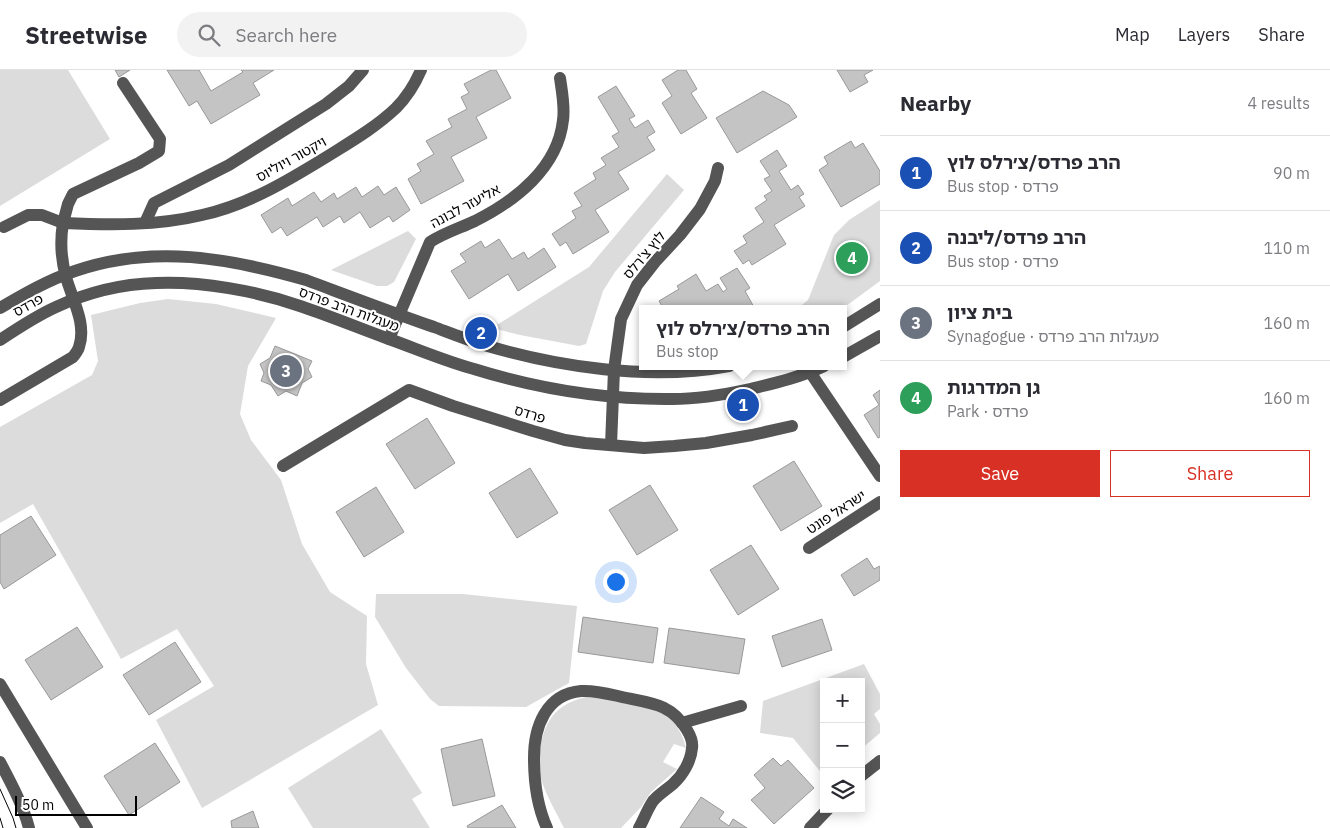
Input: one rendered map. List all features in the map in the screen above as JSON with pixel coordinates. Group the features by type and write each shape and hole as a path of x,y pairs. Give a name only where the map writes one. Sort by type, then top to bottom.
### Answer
{"street":[{"name":"ויקטור ויוליוס","path":"145,223 154,203 229,165 318,109 349,86 363,70"},
{"name":"ויקטור ויוליוס","path":"4,227 28,216 42,215 63,223 94,225 179,220 205,215 243,202 289,180 370,130 398,106 416,84 421,70"},
{"name":"אליעזר לבונה","path":"389,339 430,242 499,208 536,177 550,158 560,138 563,120 560,78"},
{"path":"0,400 73,357 79,348 80,314 73,300 65,275 61,252 63,223 73,194 139,163 159,151 160,139 123,83"},
{"name":"לוץ צ'רלס","path":"611,446 614,370 621,319 637,284 680,235 700,208 715,181 718,168"},
{"name":"מעגלות הרב פרדס","path":"0,308 43,284 76,271 113,261 150,256 198,257 230,261 299,278 399,315"},
{"name":"מעגלות הרב פרדס","path":"73,300 121,287 154,283 190,283 226,288 298,305 473,369 571,392 612,396"},
{"name":"פרדס","path":"0,340 32,320 73,300"},
{"path":"847,325 880,304"},
{"path":"399,315 481,344 532,357 576,365 614,370 666,373 702,370"},
{"path":"847,355 880,336"},
{"path":"612,396 666,400 731,393 784,382 815,370"},
{"path":"810,372 880,476"},
{"name":"פרדס","path":"283,466 409,390 453,406 565,440 611,446 644,448 690,445 752,435 792,426"},
{"name":"ישראל פונט","path":"809,548 880,502"},
{"path":"0,684 88,828"},
{"path":"547,828 536,795 535,736 540,721 552,705 564,696 580,691 595,691 661,706 673,713 689,734 693,747 688,764 681,776 660,793 639,828"},
{"path":"682,723 741,706"},
{"path":"865,773 880,761"},
{"path":"0,762 10,781 29,828"},
{"path":"810,828 824,813"}],"shaded area":[{"path":"0,70 68,70 110,139 0,206"},
{"path":"667,174 684,190 615,272 603,291 586,344 579,346 492,328 589,267"},
{"path":"880,200 880,281 847,305 802,305 808,300 834,235 849,220"},
{"path":"408,231 416,239 394,282 387,286 377,286 331,270"},
{"path":"168,299 216,304 276,318 248,366 240,414 251,440 281,480 302,544 330,592 367,616 366,664 378,705 202,808 156,720 214,686 177,629 121,659 33,504 0,523 0,427 92,375 98,361 91,315 140,303"},
{"path":"376,594 463,594 577,606 569,683 526,707 439,706 430,699 406,668 375,617"},
{"path":"864,664 880,694 880,709 874,714 880,724 880,733 865,746 865,678 826,678"},
{"path":"820,680 820,771 793,738 760,733 763,701"},
{"path":"590,696 663,712 678,728 686,748 674,744 663,762 677,769 651,792 641,807 621,828 564,828 548,797 540,776 539,766 542,740 554,714 569,703"},
{"path":"381,729 422,793 412,799 430,828 313,828 288,788"}],"building":[{"path":"115,70 130,70 119,77"},
{"path":"167,70 199,70 211,91 243,72 241,70 274,70 253,83 260,95 211,124 197,101 189,106"},
{"path":"491,70 496,70 511,98 476,117 487,138 451,157 464,181 421,204 408,179 421,171 417,164 434,154 426,141 452,127 448,119 467,109 461,97 469,93 464,84"},
{"path":"678,70 686,70 697,89 691,93 707,118 681,134 662,103 672,96 662,80"},
{"path":"837,70 873,70 864,75 868,82 850,92"},
{"path":"616,86 635,116 629,119 635,128 648,120 655,132 647,137 655,150 618,172 629,189 595,210 609,232 573,254 566,242 560,246 552,234 576,218 572,211 582,206 574,193 596,179 593,173 606,165 601,158 619,147 612,136 619,132 598,97"},
{"path":"763,91 789,105 797,117 737,153 716,118"},
{"path":"851,141 855,148 863,143 880,171 880,184 841,207 819,170 828,164 824,157"},
{"path":"777,150 787,166 779,171 791,190 798,185 804,194 799,197 805,206 774,225 786,244 752,265 749,260 743,264 734,251 747,243 743,236 764,222 755,208 767,200 764,196 772,191 764,179 770,176 760,161"},
{"path":"378,186 384,195 396,187 410,210 393,222 389,216 370,228 360,212 344,223 340,216 323,227 317,217 287,236 281,227 272,233 261,215 288,198 292,206 314,192 321,202 334,193 337,199 356,187 362,197"},
{"path":"499,239 512,259 524,252 528,259 544,248 556,267 518,291 508,274 469,299 451,271 466,262 460,254 481,241 485,248"},
{"path":"737,268 750,288 745,291 753,305 661,305 659,301 679,289 677,286 696,274 706,291 718,284 723,292 727,289 720,278"},
{"path":"275,346 312,361 308,369 312,377 302,383 297,396 286,391 278,396 271,385 261,381 264,373 260,364 270,358"},
{"path":"880,390 880,437 878,438 864,415 879,405 873,395"},
{"path":"427,418 455,463 415,489 386,444"},
{"path":"794,461 822,506 781,531 753,486"},
{"path":"530,468 558,513 517,538 489,493"},
{"path":"650,485 678,530 637,555 609,510"},
{"path":"376,487 404,532 364,557 336,512"},
{"path":"31,516 56,555 4,589 0,582 0,535"},
{"path":"751,545 779,589 738,615 710,570"},
{"path":"867,558 874,569 880,566 880,580 854,596 841,575"},
{"path":"583,617 658,628 653,663 578,652"},
{"path":"822,619 832,650 782,667 772,636"},
{"path":"77,627 103,667 51,700 25,660"},
{"path":"669,628 745,639 739,674 664,663"},
{"path":"175,642 201,682 149,715 123,675"},
{"path":"482,739 495,796 453,806 441,749"},
{"path":"155,743 180,782 129,815 104,776"},
{"path":"773,758 781,766 788,760 814,788 774,824 751,800 765,788 754,775"},
{"path":"701,797 724,812 719,819 729,826 733,819 747,828 680,828"},
{"path":"502,805 516,828 468,828 467,826"},
{"path":"253,811 259,828 232,828 231,821"}],"tram line":[{"path":"0,789 16,828"},
{"path":"0,818 3,828"}],"place":[{"name":"גן המדרגות","path":"852,258"},
{"name":"הרב פרדס/ליבנה","path":"481,333"},
{"name":"בית ציון","path":"286,371"},
{"name":"הרב פרדס/צ׳רלס לוץ","path":"743,405"}]}
